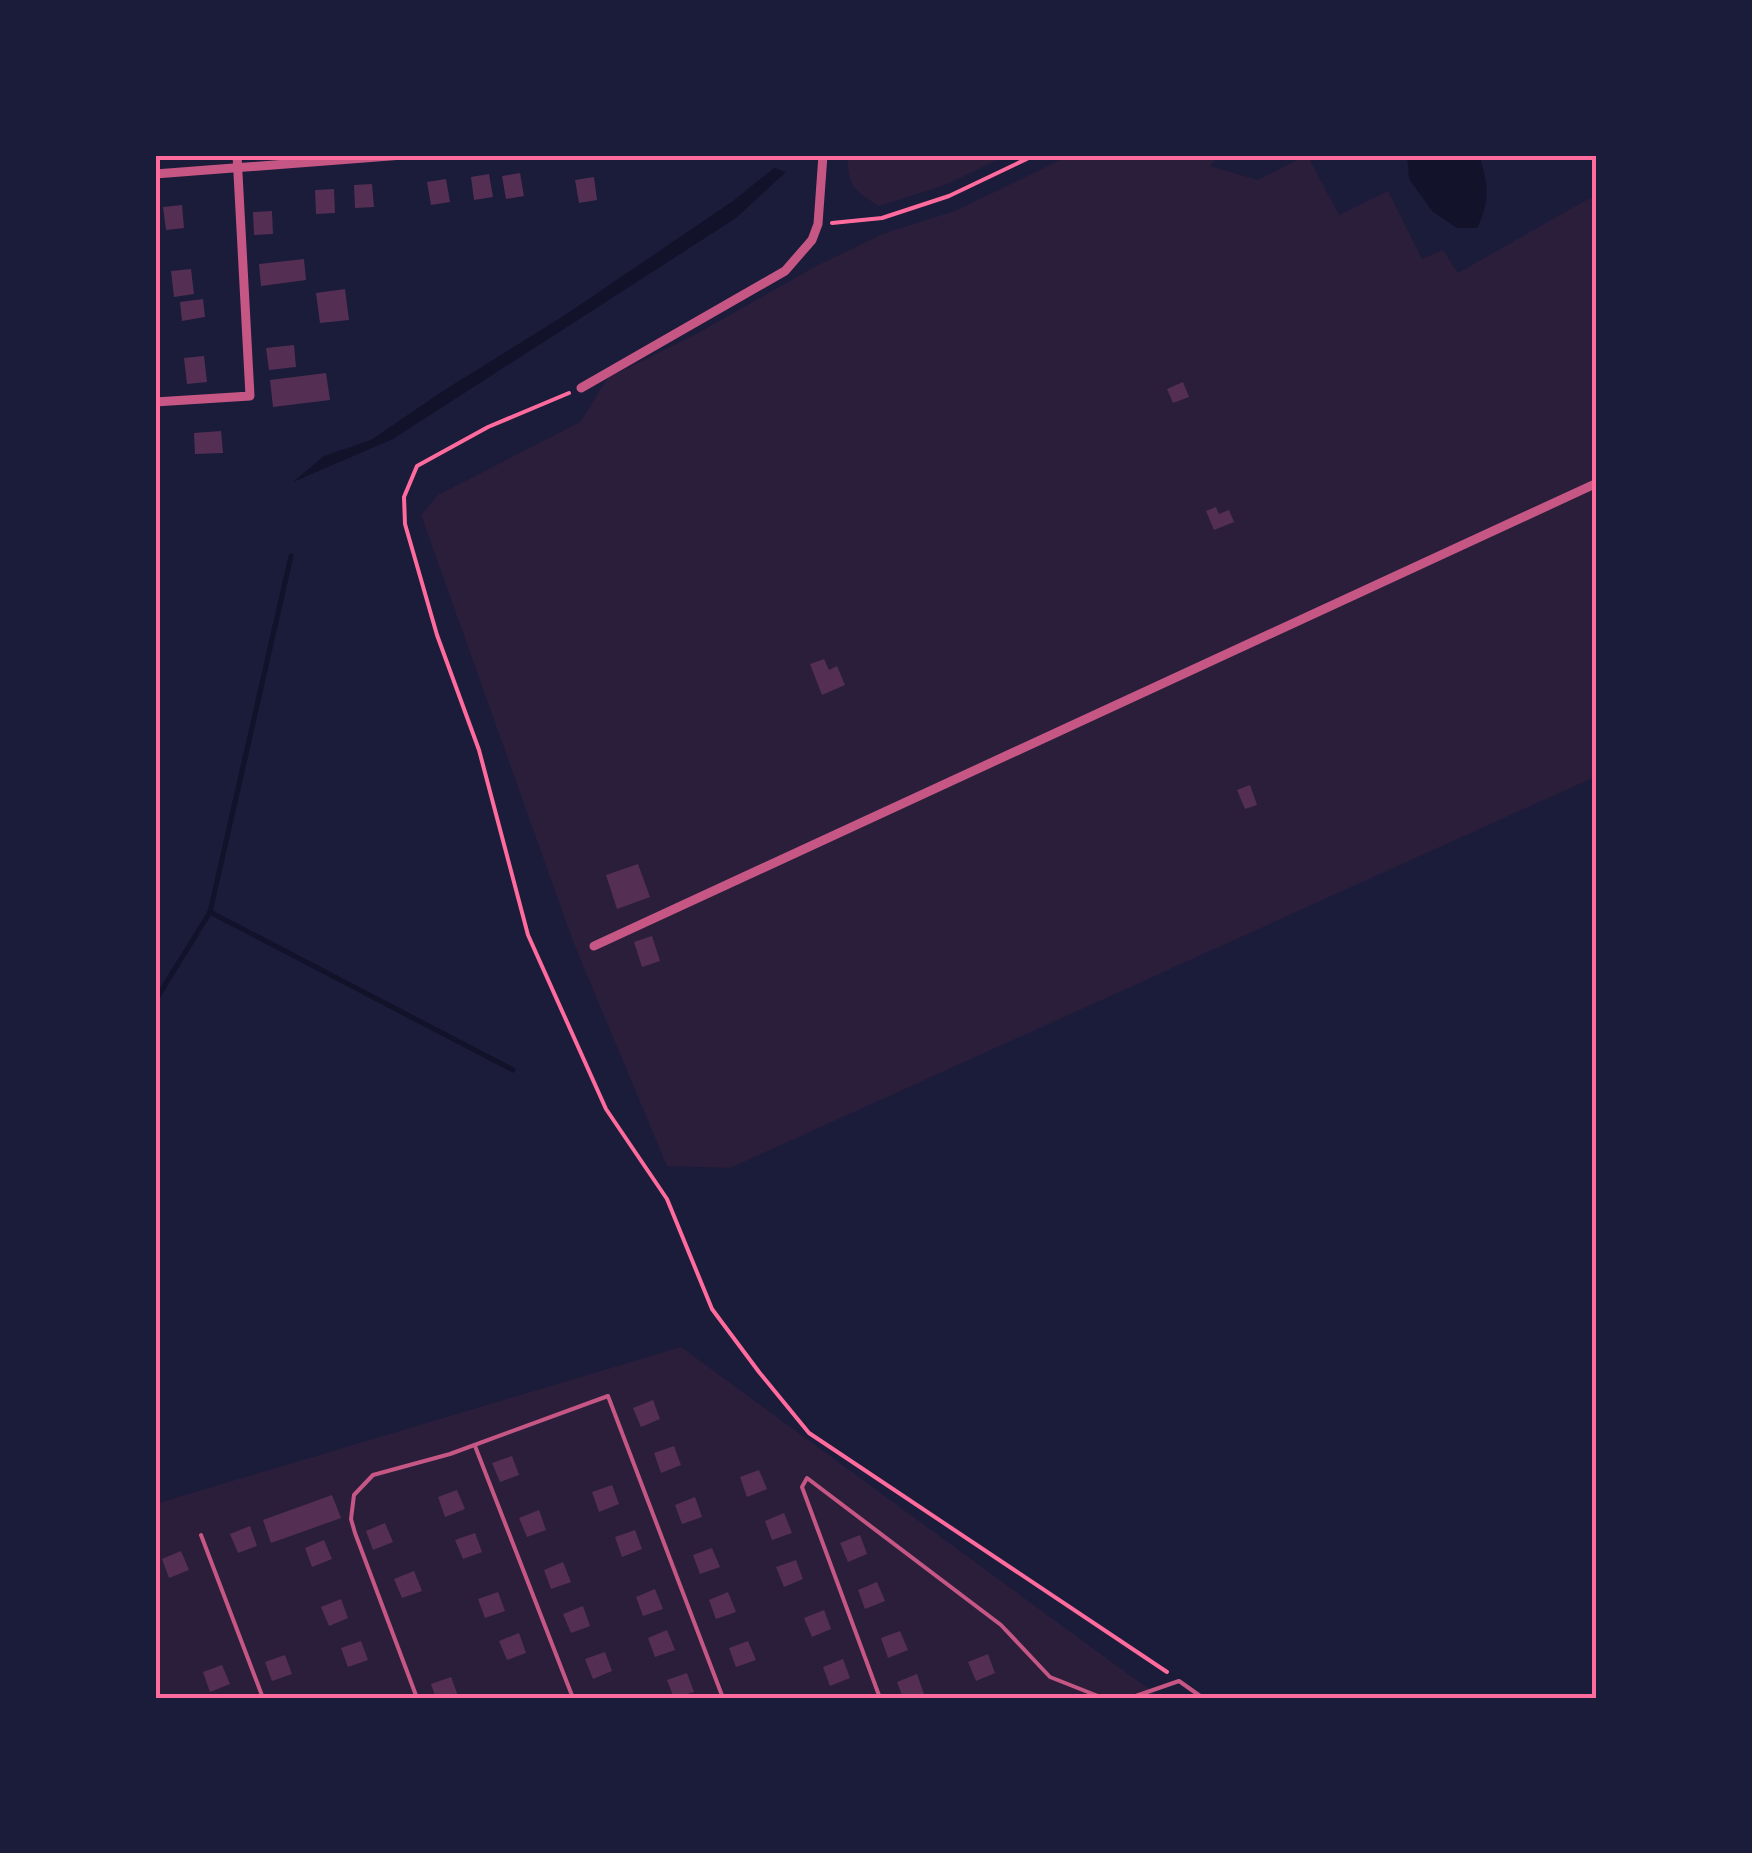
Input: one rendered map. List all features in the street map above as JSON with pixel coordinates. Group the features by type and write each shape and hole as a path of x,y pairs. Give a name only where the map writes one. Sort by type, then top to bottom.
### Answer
{"street":[{"path":"155,402 250,396 237,155"},
{"path":"155,174 403,155"},
{"path":"581,388 785,271 812,240 818,224 823,155"},
{"path":"594,946 1597,483"}],"lane":[{"path":"417,1698 355,1533 351,1519 354,1495 373,1475 474,1445 608,1396 723,1698"},
{"path":"474,1445 573,1698"},
{"path":"880,1698 802,1486 807,1478 1000,1625 1050,1677 1103,1698"},
{"path":"201,1535 263,1698"},
{"path":"1130,1698 1179,1681 1203,1698"}],"path":[{"path":"818,224 882,218 949,196 1035,155"},
{"path":"581,388 488,427 416,466 404,498 405,524 437,635 479,750 528,935 606,1109 667,1199 712,1309 809,1433 1179,1681"}],"shaded area":[{"path":"847,155 1008,155 945,185 879,206 854,186"},
{"path":"1071,155 1219,155 1210,166 1258,180 1307,155 1339,215 1388,191 1422,259 1443,250 1458,273 1597,194 1597,776 730,1168 667,1166 574,944 421,515 438,495 580,422 609,377 700,332 816,266 885,233 955,211"},
{"path":"1407,155 1479,155 1487,192 1477,228 1457,228 1433,212 1409,179"},
{"path":"774,168 786,172 736,218 393,439 293,482 324,456 371,440 568,313 733,201"},
{"path":"681,1347 1161,1698 155,1698 155,1504"}],"building":[{"path":"520,173 524,196 506,199 502,176"},
{"path":"489,174 493,197 474,200 471,177"},
{"path":"594,177 597,200 579,203 575,180"},
{"path":"446,179 450,202 431,205 427,182"},
{"path":"372,184 374,207 355,208 354,185"},
{"path":"334,189 335,213 316,214 315,190"},
{"path":"182,205 184,228 166,230 163,207"},
{"path":"272,211 273,234 254,235 253,212"},
{"path":"304,259 306,280 261,286 259,264"},
{"path":"191,269 194,294 174,297 171,271"},
{"path":"345,289 349,320 320,323 316,293"},
{"path":"203,299 205,317 182,321 180,302"},
{"path":"294,345 296,367 269,370 266,348"},
{"path":"204,356 207,382 187,384 184,358"},
{"path":"326,373 330,400 273,407 270,380"},
{"path":"1183,382 1189,397 1173,403 1167,389"},
{"path":"221,431 223,453 195,454 194,433"},
{"path":"1216,507 1219,514 1229,510 1234,522 1214,530 1206,511"},
{"path":"824,659 829,670 837,666 845,685 822,695 810,664"},
{"path":"1250,785 1257,805 1245,809 1237,790"},
{"path":"638,864 650,897 617,909 606,875"},
{"path":"652,936 660,961 642,967 634,942"},
{"path":"653,1400 660,1419 641,1427 633,1408"},
{"path":"674,1446 681,1465 661,1473 654,1453"},
{"path":"512,1456 519,1475 500,1482 492,1463"},
{"path":"759,1470 767,1489 747,1497 740,1477"},
{"path":"612,1485 619,1504 599,1512 592,1492"},
{"path":"457,1490 465,1509 445,1517 438,1497"},
{"path":"332,1495 341,1518 271,1543 263,1520"},
{"path":"695,1497 702,1517 682,1524 675,1505"},
{"path":"539,1510 546,1530 527,1537 519,1518"},
{"path":"784,1513 792,1533 772,1540 765,1521"},
{"path":"385,1523 393,1542 373,1550 366,1531"},
{"path":"250,1526 257,1546 238,1553 230,1534"},
{"path":"635,1530 642,1549 622,1557 615,1537"},
{"path":"475,1533 482,1552 463,1559 455,1540"},
{"path":"860,1535 867,1554 848,1562 840,1543"},
{"path":"324,1540 332,1559 312,1567 305,1548"},
{"path":"712,1548 720,1567 700,1574 693,1555"},
{"path":"181,1551 189,1570 169,1578 162,1559"},
{"path":"796,1560 803,1579 784,1587 776,1567"},
{"path":"563,1562 571,1582 551,1589 544,1570"},
{"path":"414,1571 422,1591 402,1598 394,1579"},
{"path":"877,1582 885,1601 865,1609 858,1590"},
{"path":"655,1589 663,1609 643,1616 636,1597"},
{"path":"498,1592 505,1611 485,1618 478,1599"},
{"path":"728,1592 736,1612 716,1619 709,1600"},
{"path":"341,1599 348,1618 329,1626 321,1607"},
{"path":"583,1606 590,1626 571,1633 563,1614"},
{"path":"824,1610 831,1629 812,1637 804,1618"},
{"path":"667,1630 675,1650 655,1657 648,1638"},
{"path":"900,1631 908,1650 888,1658 881,1638"},
{"path":"519,1633 526,1653 507,1660 499,1641"},
{"path":"361,1641 368,1660 348,1667 341,1648"},
{"path":"748,1641 756,1660 736,1667 729,1648"},
{"path":"605,1652 612,1671 593,1679 585,1659"},
{"path":"988,1654 995,1673 976,1681 968,1662"},
{"path":"285,1655 292,1674 272,1681 265,1662"},
{"path":"843,1659 850,1678 830,1686 823,1667"},
{"path":"222,1665 230,1684 210,1692 203,1672"},
{"path":"687,1673 694,1692 674,1698 667,1680"},
{"path":"917,1674 924,1694 903,1698 897,1682"},
{"path":"451,1677 458,1696 436,1698 431,1684"}],"waterway":[{"path":"155,1001 210,912 291,556"},
{"path":"210,912 513,1070"}]}
